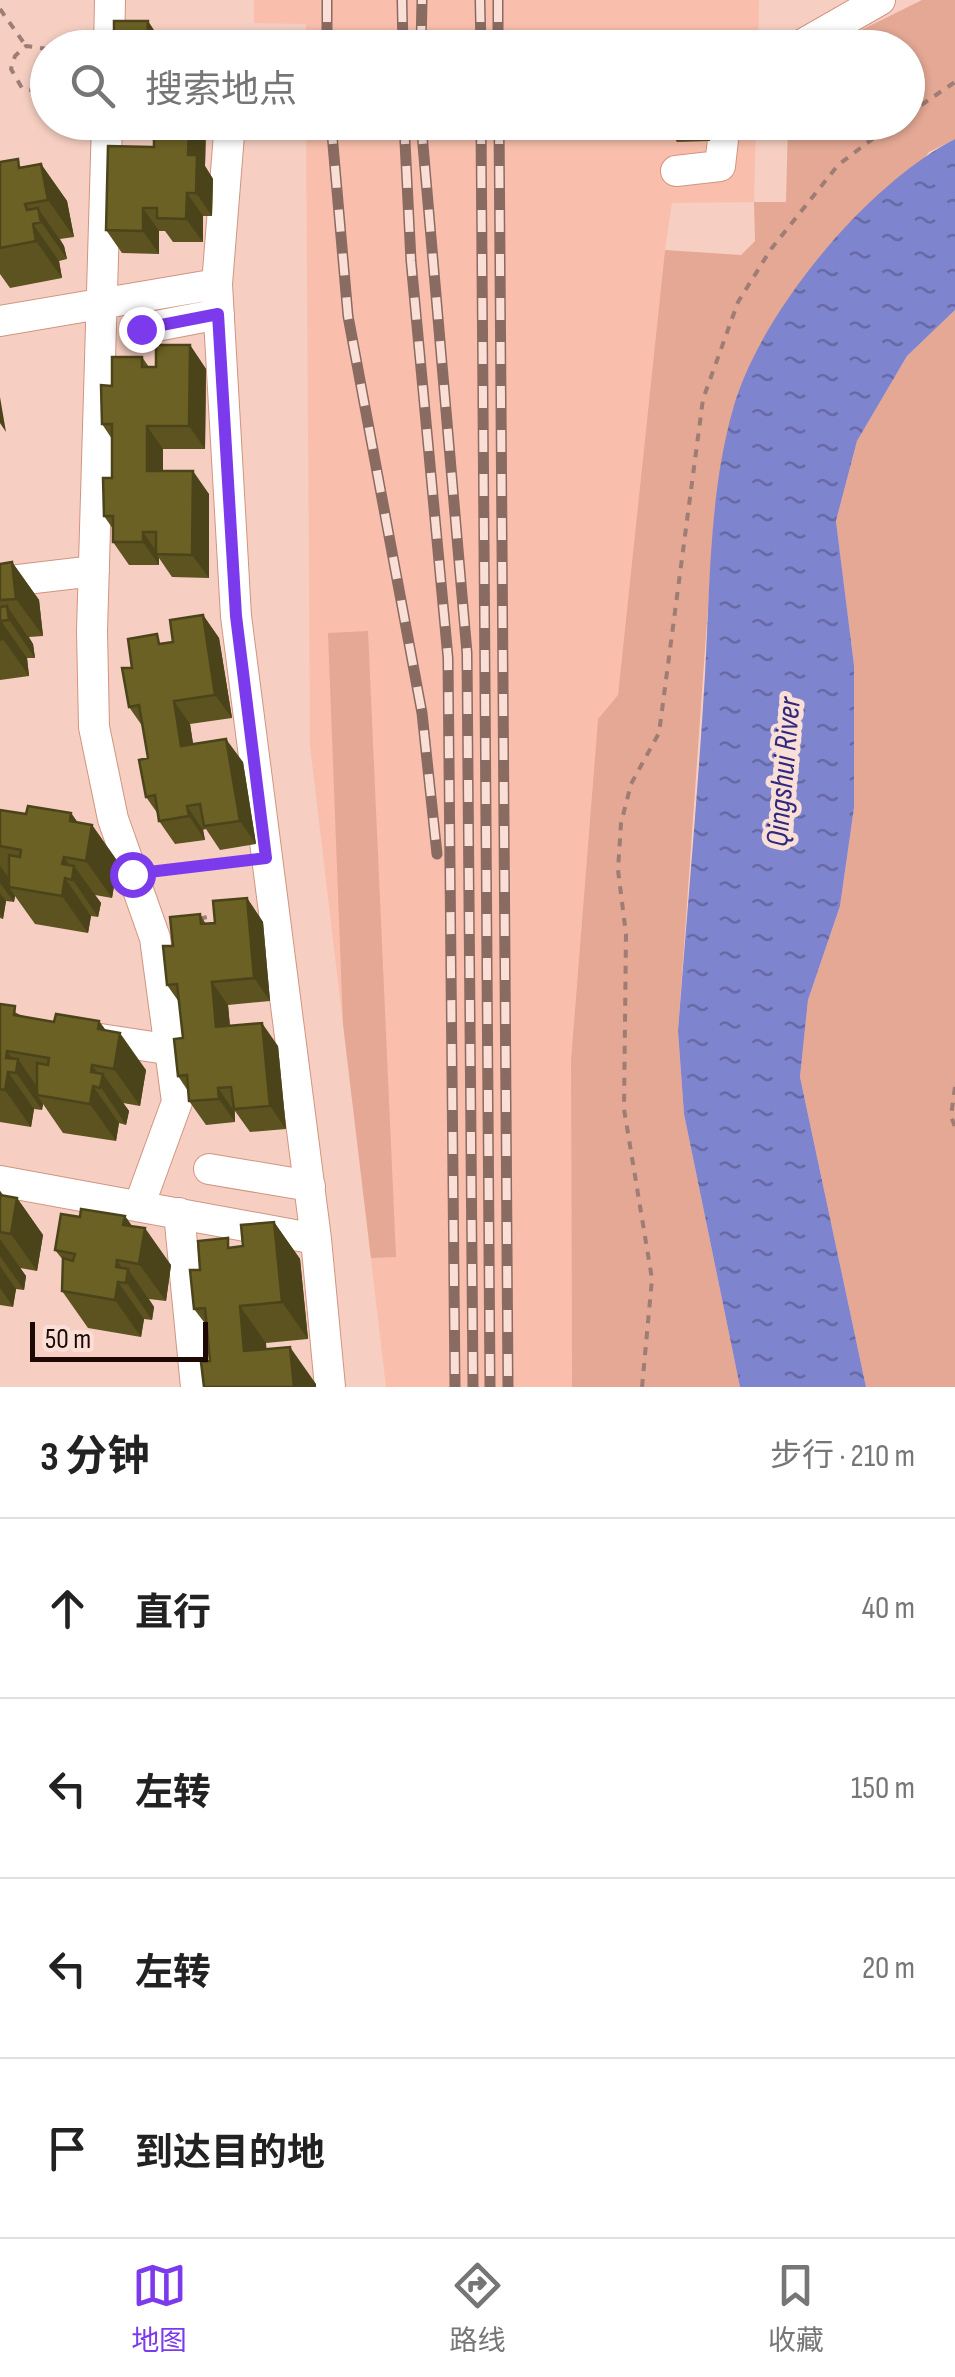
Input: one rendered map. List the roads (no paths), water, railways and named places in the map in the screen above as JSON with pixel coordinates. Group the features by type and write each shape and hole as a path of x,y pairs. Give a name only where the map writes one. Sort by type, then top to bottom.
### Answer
{"lane":[{"path":"109,30 110,0"},
{"path":"828,30 880,0"},
{"path":"107,140 94,571 94,727 101,776 152,929 173,1050 177,1102 139,1206"},
{"path":"229,140 218,299 236,616 310,1186 330,1387"},
{"path":"676,171 720,166 722,140"},
{"path":"0,321 102,304 218,299"},
{"path":"141,329 218,299"},
{"path":"0,582 94,571"},
{"path":"58,1033 173,1050"},
{"path":"210,1169 310,1186"},
{"path":"0,1181 316,1239"},
{"path":"180,1212 196,1387"}],"water":[{"name":"Qingshui River","path":"955,139 955,310 907,356 857,441 836,521 854,665 854,808 840,906 808,1000 800,1077 866,1387 740,1387 684,1114 678,1031 719,474 733,409 747,372 792,294 853,219 921,160"}],"railway":[{"path":"327,0 327,30"},
{"path":"402,0 403,30"},
{"path":"421,30 422,0"},
{"path":"480,0 481,30"},
{"path":"498,0 498,30"},
{"path":"333,140 348,316 422,713 437,854"},
{"path":"405,140 411,261 448,658 455,1387"},
{"path":"423,140 467,653 473,1387"},
{"path":"481,140 490,1387"},
{"path":"499,140 508,1387"}]}
